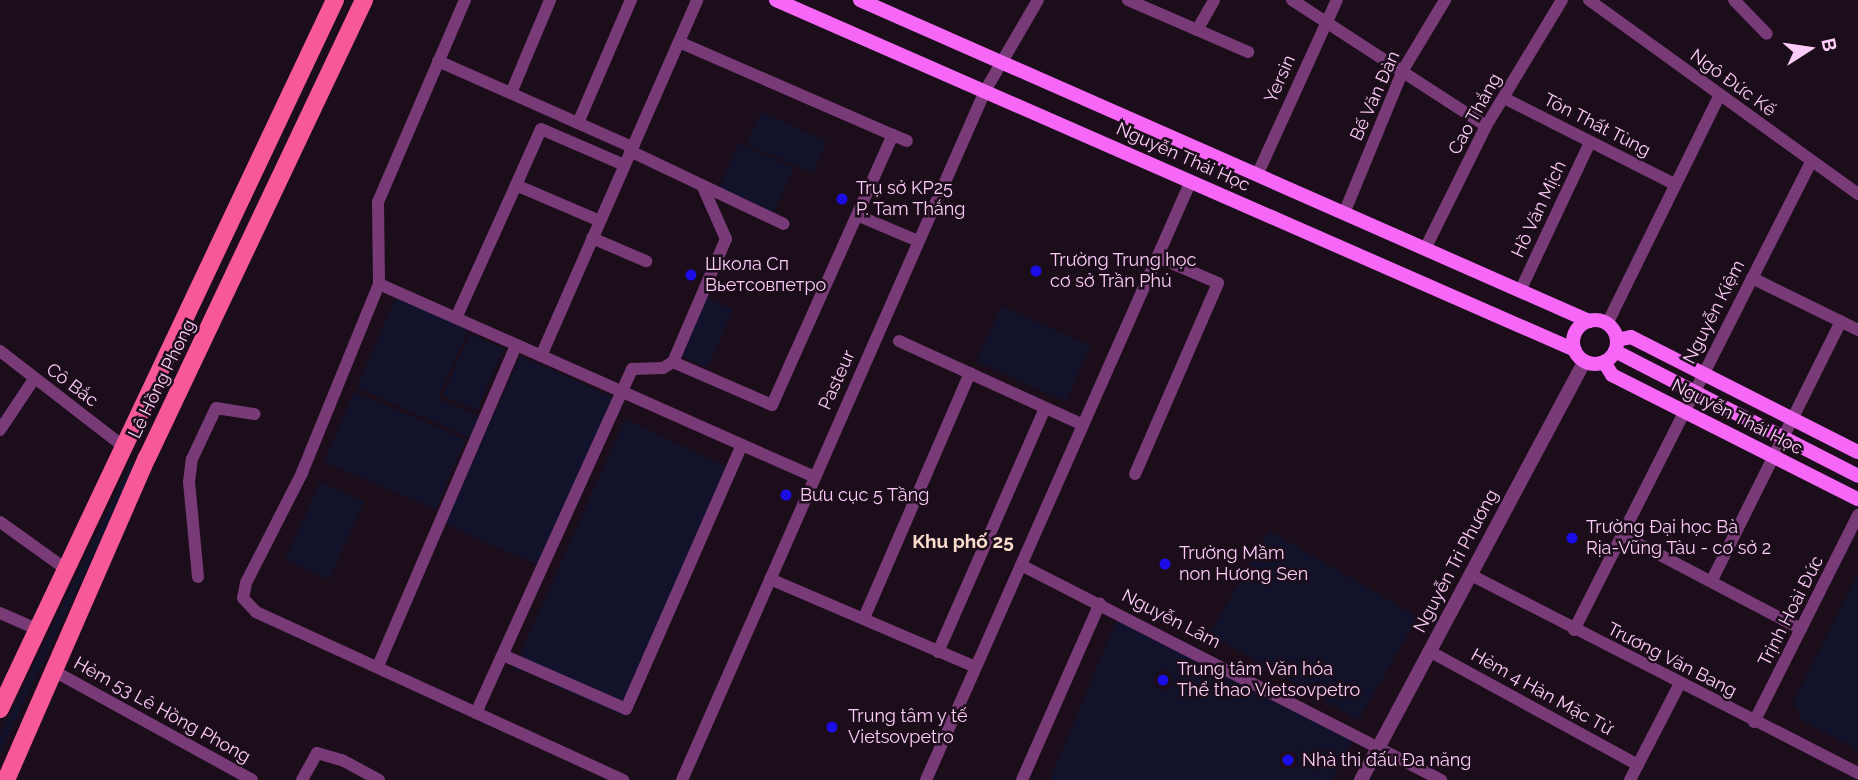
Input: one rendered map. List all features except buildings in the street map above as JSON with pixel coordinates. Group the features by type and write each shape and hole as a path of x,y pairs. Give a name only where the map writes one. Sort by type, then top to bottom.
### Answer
{"main road":[{"name":"Lê Hồng Phong","path":"0,709 335,0"},
{"name":"Lê Hồng Phong","path":"6,780 147,458 363,0"},
{"name":"Nguyễn Thái Học","path":"776,0 1191,181 1580,356"},
{"name":"Nguyễn Thái Học","path":"860,0 1345,211 1589,321"},
{"path":"1589,321 1607,324 1616,345 1604,362 1580,356 1576,332 1589,321"},
{"name":"Nguyễn Thái Học","path":"1858,452 1631,337 1616,345 1693,393 1858,476"},
{"name":"Nguyễn Thái Học","path":"1604,362 1612,375 1858,499"},
{"path":"123,446 147,458"}],"street":[{"path":"465,0 378,202 379,284 302,473 243,594 249,609 623,780"},
{"path":"510,93 550,0"},
{"path":"578,123 631,0"},
{"path":"541,356 697,0"},
{"name":"Pasteur","path":"682,780 985,91 1038,0"},
{"path":"1128,0 1248,52"},
{"path":"1197,30 1214,0"},
{"path":"1292,0 1486,126"},
{"name":"Yersin","path":"1258,173 1337,0"},
{"name":"Bế Văn Đàn","path":"1345,211 1403,70 1445,0"},
{"name":"Cao Thắng","path":"1425,249 1486,126 1562,0"},
{"name":"Ngô Đức Kế","path":"1588,0 1858,194"},
{"path":"1734,0 1767,34"},
{"path":"679,42 907,141"},
{"path":"438,61 578,123 703,187 784,224"},
{"path":"1607,324 1719,96"},
{"name":"Tôn Thất Tùng","path":"1504,98 1674,184"},
{"path":"456,318 541,129 624,165"},
{"path":"673,362 772,404 859,216 892,135"},
{"name":"Hồ Văn Mịch","path":"1520,291 1590,142"},
{"name":"Nguyễn Kiệm","path":"1574,629 1811,162"},
{"path":"926,780 1191,181"},
{"path":"516,185 600,221"},
{"path":"476,713 618,390 632,369 663,368 673,362 726,239 703,187"},
{"path":"859,216 918,242"},
{"path":"592,238 646,261"},
{"path":"1135,474 1218,283 1157,257"},
{"path":"1752,278 1858,330"},
{"path":"379,284 741,447 814,477"},
{"path":"1712,580 1841,321"},
{"path":"900,341 1083,425"},
{"path":"378,666 516,345"},
{"name":"Cô Bắc","path":"0,351 123,446"},
{"name":"Nguyễn Tri Phương","path":"1361,780 1471,576 1580,356"},
{"path":"863,618 970,373"},
{"path":"0,430 34,379"},
{"path":"198,577 189,482 192,459 216,408 255,414"},
{"path":"938,652 1045,408"},
{"path":"503,655 626,709 741,447"},
{"name":"Trịnh Hoài Đức","path":"1754,722 1858,515"},
{"path":"0,522 66,569"},
{"path":"1622,535 1801,629"},
{"name":"Nguyễn Lâm","path":"1021,565 1100,603 1441,780"},
{"name":"Trương Văn Bang","path":"1471,576 1858,774"},
{"path":"771,579 975,667"},
{"path":"1022,780 1100,603"},
{"path":"0,613 37,629"},
{"name":"Hẻm 4 Hàn Mặc Tử","path":"1429,651 1637,765"},
{"name":"Hẻm 53 Lê Hồng Phong","path":"54,671 252,780"},
{"path":"1630,780 1680,683"},
{"path":"302,780 317,753 342,760 379,780"}],"shaded area":[{"path":"761,112 827,141 813,173 747,144"},
{"path":"739,143 794,167 774,212 719,188"},
{"path":"397,295 469,327 438,398 481,418 472,439 357,387"},
{"path":"706,297 733,309 707,368 680,355"},
{"path":"1001,306 1091,346 1066,402 976,362"},
{"path":"470,334 504,349 477,410 443,395"},
{"path":"520,356 619,400 544,568 445,524"},
{"path":"354,392 465,439 436,509 324,462"},
{"path":"625,419 728,468 622,715 555,686 550,676 513,670"},
{"path":"132,460 134,469 0,754 0,735"},
{"path":"320,482 364,502 329,579 285,560"},
{"name":"Trung tâm Văn hóa Thể thao Vietsovpetro","path":"1269,531 1418,617 1358,720 1210,634"},
{"path":"1858,574 1858,750 1803,721 1793,702"},
{"name":"Trung tâm Văn hóa Thể thao Vietsovpetro","path":"1117,619 1353,741 1332,780 1050,780"}],"place":[{"name":"Trụ sở KP25 P. Tam Thắng","path":"842,199"},
{"name":"Trường Trung học cơ sở Trần Phú","path":"1036,271"},
{"name":"Школа Сп Вьетсовпетро","path":"691,275"},
{"name":"Bưu cục 5 Tầng","path":"786,495"},
{"name":"Trường Đại học Bà Rịa-Vũng Tàu - cơ sở 2","path":"1572,538"},
{"name":"Trường Mầm non Hương Sen","path":"1165,564"},
{"name":"Trung tâm Văn hóa Thể thao Vietsovpetro","path":"1163,680"},
{"name":"Trung tâm y tế Vietsovpetro","path":"832,727"},
{"name":"Nhà thi đấu Đa năng","path":"1288,760"}],"district":[{"name":"Khu phố 25","path":"963,542"}]}
